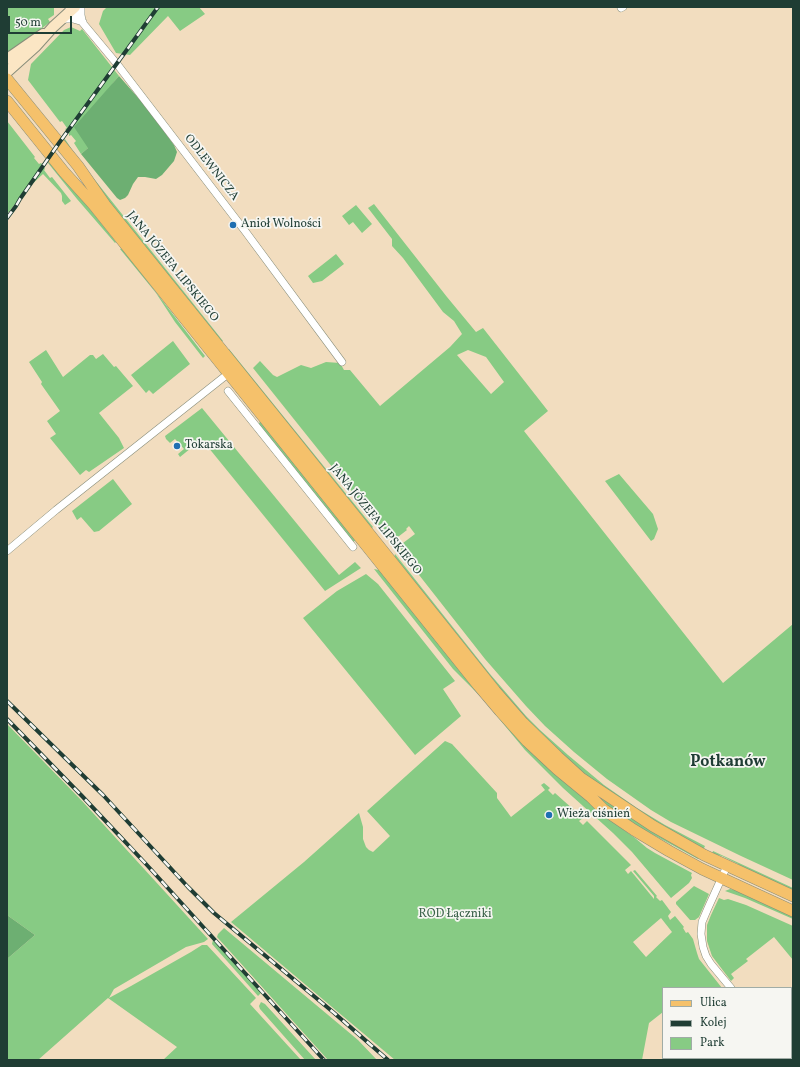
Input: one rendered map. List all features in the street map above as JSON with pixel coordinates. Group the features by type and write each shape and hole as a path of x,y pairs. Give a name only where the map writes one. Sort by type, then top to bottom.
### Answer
{"main road":[{"name":"JANA JÓZEFA LIPSKIEGO","path":"7,79 78,166 106,205 231,361 234,373 478,685 527,741 557,769 621,822 669,851 722,878 793,911"},
{"name":"JANA JÓZEFA LIPSKIEGO","path":"7,101 64,172 234,373 527,728 563,762 592,786 664,833 727,866 793,896"}],"street":[{"name":"ODLEWNICZA","path":"74,8 83,22 245,230 342,362"},
{"path":"7,72 36,46 56,24 74,8"},
{"path":"7,59 32,40 66,19 73,19 83,22"},
{"path":"7,551 56,510 234,373"},
{"path":"228,391 353,547"},
{"path":"727,866 703,919 701,938 706,956 730,987"}],"green space":[{"path":"7,7 54,7 54,15 48,19 50,22 12,52 7,54"},
{"path":"107,7 199,7 205,14 180,31 168,16 130,55 116,53 99,24 103,11"},
{"path":"71,27 80,31 82,29 119,76 113,83 88,148 81,154 74,143 76,141 71,135 69,136 69,133 65,129 67,128 62,121 60,122 28,80 31,64 64,30"},
{"path":"119,76 148,109 174,145 177,152 174,161 162,175 156,179 138,177 128,195 120,200 81,154 88,148 74,127"},
{"path":"7,121 35,157 34,158 39,164 42,164 40,168 41,170 44,167 44,170 50,178 52,177 71,201 65,205 62,201 61,193 43,174 29,187 7,214"},
{"path":"65,139 79,160 223,341 220,343 117,215 63,140"},
{"path":"50,159 116,242 115,243 48,163"},
{"path":"374,204 476,332 483,328 548,411 524,431 723,683 793,624 793,880 671,822 651,810 607,779 545,726 485,659 401,552 399,546 415,534 409,526 406,529 407,530 394,540 393,538 389,538 253,368 260,361 273,375 277,377 301,365 311,368 326,362 340,363 344,370 350,370 380,406 450,347 462,334 454,321 443,312 403,258 392,246 392,239 368,208","holes":["468,350 486,357 504,382 491,394 457,355"]},
{"path":"356,205 372,224 362,233 353,222 349,225 342,216"},
{"path":"122,248 205,356 203,358 175,322 156,293 120,249"},
{"path":"336,254 344,264 322,281 313,283 308,276"},
{"path":"173,341 190,364 153,394 149,390 146,393 131,375"},
{"path":"229,349 373,527 370,530 226,351"},
{"path":"46,350 63,377 90,355 93,355 96,359 103,354 114,367 116,366 133,386 99,413 119,438 124,448 89,472 86,470 80,475 50,438 56,434 47,421 60,411 41,384 42,382 29,362"},
{"path":"202,408 339,575 355,562 361,568 325,591 208,447 200,447 196,444 180,457 178,454 184,449 175,439 170,443 165,436"},
{"path":"261,421 358,539 353,542 258,424"},
{"path":"619,474 653,514 658,529 654,539 651,541 605,481"},
{"path":"113,479 132,504 99,531 94,532 81,517 77,520 72,511"},
{"path":"395,554 490,674 540,730 604,785 665,825 705,846 703,850 671,832 592,782 518,713 394,558"},
{"path":"374,569 379,570 613,822 647,848 692,873 692,878 689,883 671,898 632,852 563,788 525,750 481,697 453,669"},
{"path":"366,574 378,584 455,681 443,689 461,716 415,755 303,618 337,591"},
{"path":"7,724 83,802 208,939 204,942 186,947 114,989 109,998 202,945 207,945 256,998 250,1004 301,1060 163,1060 177,1047 108,998 38,1060 7,1060 7,959 35,935 7,915"},
{"name":"ROD Łączniki","path":"445,741 452,744 497,793 497,798 511,817 545,790 541,785 544,783 550,788 548,790 553,795 555,793 583,818 579,821 583,825 587,821 631,865 625,870 628,874 631,871 654,899 654,896 633,871 635,870 657,896 656,897 660,901 662,900 671,912 668,916 670,920 675,916 684,927 683,928 686,933 688,932 693,939 699,959 721,987 662,987 662,1013 649,1023 642,1060 395,1060 231,922 304,862 359,813 363,827 363,839 369,850 373,852 390,836 367,811","holes":["661,918 672,932 646,957 633,942"]},
{"path":"590,790 700,856 698,859 615,814"},
{"path":"713,851 793,888 793,893 743,869 738,864 722,856 712,854"},
{"path":"694,886 709,894 699,917 695,920 690,920 676,904 676,902"},
{"path":"730,889 793,916 793,919 725,891"},
{"path":"719,898 724,900 728,899 746,905 793,926 793,960 774,937 746,959 748,961 731,974 734,978 731,981 712,956 707,941 707,925"},
{"path":"7,915 35,935 7,959"},
{"path":"224,928 358,1040 377,1060 328,1060 217,937"},
{"path":"213,940 261,993 258,996 212,944"},
{"path":"261,1002 265,1004 316,1060 305,1060 260,1009 259,1006"}],"railway":[{"path":"7,218 59,143 158,7"},
{"path":"7,701 103,795 214,913 388,1060"},
{"path":"7,719 146,864 324,1060"}],"place":[{"name":"Anioł Wolności","path":"233,225"},
{"name":"Tokarska","path":"177,446"},
{"name":"Wieża ciśnień","path":"549,815"}],"district":[{"name":"Potkanów","path":"728,763"}]}
